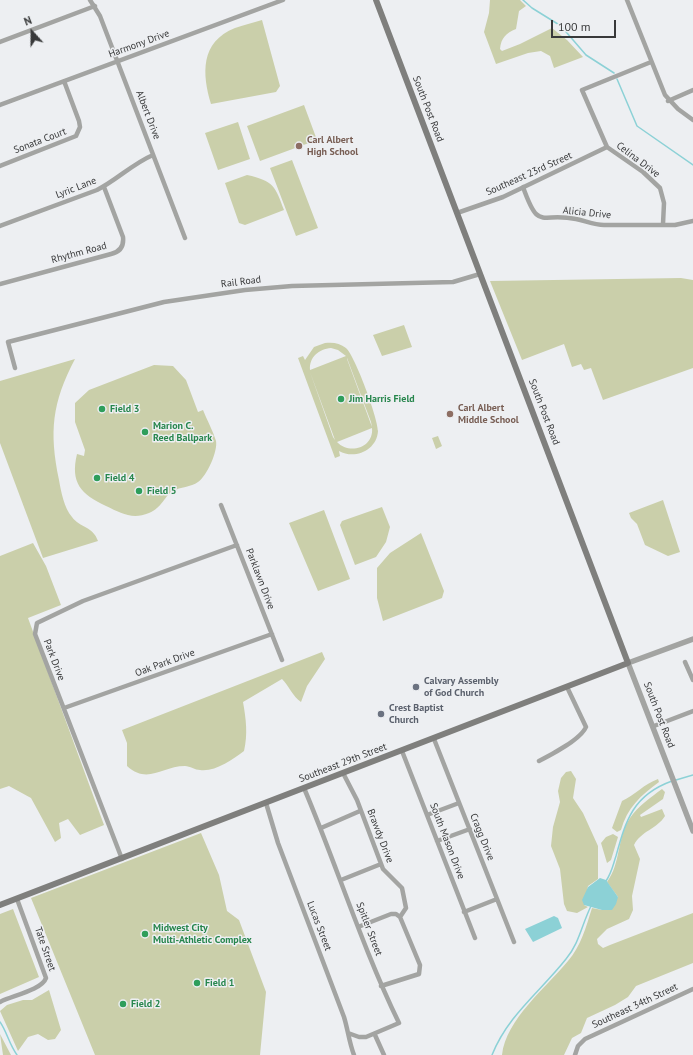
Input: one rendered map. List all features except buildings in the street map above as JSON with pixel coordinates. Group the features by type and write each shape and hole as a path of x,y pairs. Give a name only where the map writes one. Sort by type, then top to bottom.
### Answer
{"main road":[{"name":"South Post Road","path":"376,0 628,663"},
{"name":"Southeast 29th Street","path":"0,905 628,663"}],"street":[{"name":"Albert Drive","path":"90,0 100,16 118,61 185,238"},
{"name":"Harmony Drive","path":"0,105 284,0"},
{"path":"627,0 668,101 693,120"},
{"path":"0,42 94,6"},
{"name":"Celina Drive","path":"651,62 582,90 607,147 643,172 660,188 664,203 663,224"},
{"name":"Sonata Court","path":"0,166 76,136 80,127 79,122 64,81"},
{"path":"668,101 693,90"},
{"name":"Southeast 23rd Street","path":"457,213 503,197 523,186 607,147"},
{"name":"Lyric Lane","path":"0,226 104,187 135,164 153,156"},
{"name":"Alicia Drive","path":"523,186 529,205 535,214 548,219 576,219 594,225 685,224 693,221"},
{"name":"Rhythm Road","path":"0,284 115,253 120,250 123,244 123,237 104,187"},
{"name":"Rail Road","path":"15,368 8,342 144,306 190,298 292,286 454,282 480,274"},
{"name":"Parklawn Drive","path":"221,505 282,660"},
{"name":"Park Drive","path":"122,859 35,634 37,623 83,601 237,545"},
{"name":"Oak Park Drive","path":"64,708 272,634"},
{"name":"Southeast 29th Street","path":"628,663 693,639"},
{"path":"686,662 693,680"},
{"name":"South Post Road","path":"628,663 654,726 693,831"},
{"path":"539,760 576,738 584,732 586,727 567,687"},
{"path":"654,726 693,711"},
{"name":"Cragg Drive","path":"434,739 514,942"},
{"name":"South Mason Drive","path":"402,751 475,938"},
{"name":"Brawdy Drive","path":"343,773 357,800 381,864 386,873 402,888 406,908 400,917"},
{"name":"Spitler Street","path":"304,788 321,828 381,986 399,1023 375,1035 358,1037 348,1033"},
{"name":"Lucas Street","path":"266,803 278,843 348,1033 349,1043 354,1055"},
{"path":"427,815 459,803"},
{"path":"321,828 360,811"},
{"path":"437,841 470,829"},
{"path":"341,880 381,864"},
{"path":"464,912 497,898"},
{"name":"Tate Street","path":"0,1002 37,987 43,983 46,978 17,899"},
{"path":"358,927 391,914 396,914 400,917 421,970 419,974 381,986"},
{"name":"Southeast 34th Street","path":"575,1055 578,1046 585,1039 693,989"},
{"path":"375,1035 384,1055"}],"green space":[{"path":"490,0 520,0 526,6 519,11 516,29 509,32 503,39 500,49 502,51 552,28 567,40 583,57 554,68 550,56 541,51 528,53 496,64 484,32 489,13"},
{"path":"262,20 280,86 276,92 211,104 205,70 206,60 210,50 215,42 224,34 235,28"},
{"path":"304,105 317,140 260,161 247,126"},
{"path":"238,122 250,159 218,170 205,133"},
{"path":"292,160 318,228 296,236 270,168"},
{"path":"247,175 268,182 278,195 284,210 245,225 239,223 225,183"},
{"path":"681,278 693,280 693,368 603,400 591,368 584,370 581,364 572,367 564,344 522,360 490,281"},
{"path":"404,325 412,347 382,356 373,335"},
{"name":"Jim Harris Field","path":"325,343 339,344 346,348 355,363 370,401 378,431 377,438 374,443 364,452 358,454 345,454 339,451 340,456 335,458 298,358 303,356 305,360 314,347","holes":["331,348 338,350 346,356 310,370 311,361 316,354","347,358 372,427 347,359","310,372 335,440 333,437","372,428 372,435 365,445 354,449 342,446 337,442"]},
{"path":"75,359 61,390 57,404 54,432 56,463 62,494 69,513 75,521 93,532 98,541 43,558 0,443 0,381"},
{"name":"Marion C. Reed Ballpark","path":"154,365 173,366 186,380 198,412 203,410 215,437 216,445 214,457 205,474 198,482 173,491 153,511 143,515 132,516 111,509 97,502 84,492 80,486 75,473 75,464 77,454 84,456 85,450 75,422 75,403 89,390"},
{"path":"438,436 442,446 436,449 432,438"},
{"path":"663,500 680,552 668,556 645,545 637,524 631,518 629,513"},
{"path":"382,507 390,527 386,542 376,557 355,565 340,525 342,521"},
{"path":"324,510 350,579 318,591 289,523"},
{"path":"421,533 444,591 442,598 383,621 377,598 377,568 390,553"},
{"path":"33,543 46,566 61,605 28,618 104,825 80,835 68,819 59,823 61,838 55,842 31,798 9,786 0,789 0,556"},
{"path":"322,652 325,659 307,686 301,702 282,679 243,702 246,726 244,751 229,761 212,769 206,770 198,770 185,766 149,774 142,774 127,766 127,743 122,730"},
{"path":"571,771 576,779 573,798 583,813 598,846 598,879 588,886 584,905 588,907 577,913 567,911 564,904 560,869 551,846 553,827 560,802 558,791 561,778 566,772"},
{"path":"658,779 659,782 646,792 631,809 621,830 617,832 612,828 622,801"},
{"path":"662,789 665,792 663,799 640,815 641,817 662,809 665,816 658,824 641,836 634,845 640,859 632,896 633,910 629,919 607,929 597,939 598,944 603,948 693,913 693,963 636,986 628,997 587,1018 581,1033 572,1038 564,1055 502,1055 505,1042 519,1017 573,955 583,936 592,908 602,910 618,897 607,882 615,867 626,825 644,802"},
{"name":"Midwest City Multi-Athletic Complex","path":"201,833 219,875 227,911 239,920 266,992 260,1055 95,1055 31,898"},
{"path":"613,834 618,837 611,860 607,863 601,843 606,837"},
{"path":"13,909 39,977 0,994 0,914"},
{"path":"49,990 61,1030 55,1039 48,1040 38,1034 28,1037 18,1051 0,1011 7,1005 23,1000 32,1000"},
{"path":"0,1034 11,1055 3,1055"}],"water":[{"path":"600,878 606,880 618,897 612,910 602,910 584,905 582,900 588,887"},
{"path":"554,916 558,918 562,928 533,942 525,929"}],"waterway":[{"path":"523,0 532,8 561,26 586,55 614,73"},
{"path":"617,79 637,126 693,165"},
{"path":"676,780 693,775"},
{"path":"606,881 610,875 623,831 633,810 648,794 672,781"},
{"path":"492,1055 507,1028 525,1004 556,971 574,947 591,906"},
{"path":"0,1022 17,1055"}],"place":[{"name":"Carl Albert High School","path":"299,146"},
{"name":"Jim Harris Field","path":"341,399"},
{"name":"Field 3","path":"102,409"},
{"name":"Carl Albert Middle School","path":"450,414"},
{"name":"Marion C. Reed Ballpark","path":"145,432"},
{"name":"Field 4","path":"97,478"},
{"name":"Field 5","path":"139,491"},
{"name":"Calvary Assembly of God Church","path":"416,687"},
{"name":"Crest Baptist Church","path":"381,714"},
{"name":"Midwest City Multi-Athletic Complex","path":"145,934"},
{"name":"Field 1","path":"197,983"},
{"name":"Field 2","path":"123,1004"}]}
